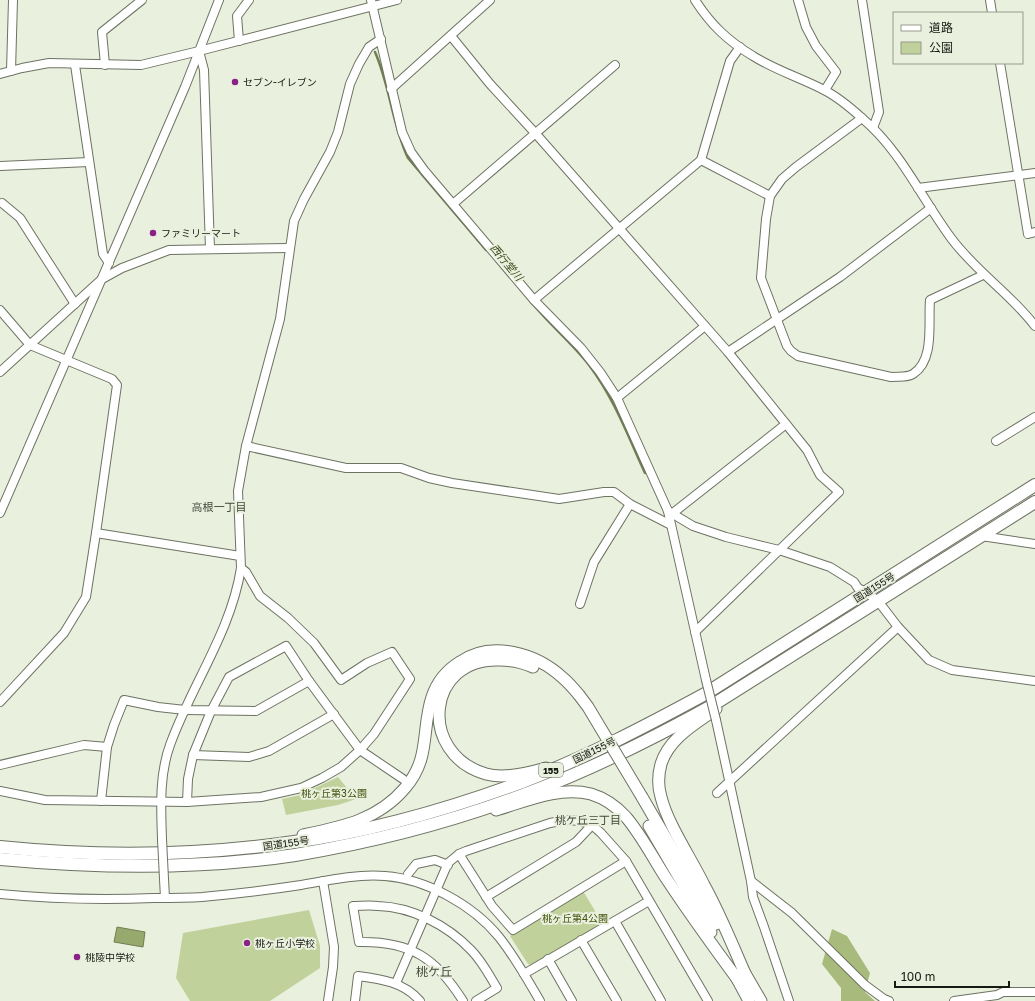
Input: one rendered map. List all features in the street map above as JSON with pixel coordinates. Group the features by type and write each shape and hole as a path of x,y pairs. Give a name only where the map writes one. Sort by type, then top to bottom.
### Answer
{"highway":[{"name":"国道155号","path":"0,847 49,852 126,855 221,850 295,842 383,825 427,814 523,782 571,761 658,719 705,694 1035,485"},
{"name":"国道155号","path":"0,859 49,864 124,867 215,864 295,855 374,840 469,813 527,793 570,776 667,730 708,708 1035,502"}],"main road":[{"path":"221,850 299,836 348,825 371,816 391,802 406,788 417,771 424,750 429,709 436,687 448,671 464,659 485,651 498,650 525,656 542,663 556,672 576,697 582,712 638,799 742,978"},
{"path":"749,1001 742,978 705,886 664,809 659,787 659,776 664,757 672,744 686,730 787,658"},
{"path":"571,761 508,776 487,775 461,762 452,753 445,742 441,731 439,710 441,699 446,688 460,671 475,663 496,660 522,663 544,672 576,697"},
{"path":"469,813 495,810 557,793 580,792 604,800 626,817 640,835 666,878 699,927 761,1001"}],"street":[{"path":"11,71 13,0"},
{"path":"105,65 102,32 142,0"},
{"path":"0,513 185,87 219,0"},
{"path":"239,41 237,16 249,0"},
{"path":"0,74 48,63 141,65 199,52 372,3 397,0"},
{"path":"391,89 490,0"},
{"path":"695,0 718,31 740,48 754,57 825,90 873,128 887,144 951,238 983,274 1009,297 1035,326"},
{"path":"798,0 806,27 816,46 836,72 825,90"},
{"path":"862,0 879,112 873,128"},
{"path":"990,0 992,12"},
{"path":"372,3 375,43 391,89 402,132 411,152 424,170 534,300 581,348 600,372 617,398 670,512 671,525 716,720 751,881 753,897 789,1001"},
{"path":"451,36 490,84 728,352 807,450 820,475 839,492 695,632"},
{"path":"165,898 161,802 164,770 169,746 228,619 239,581 241,568 238,491 246,446 280,319 294,221 304,199 330,152 338,132 350,84 358,64 375,43"},
{"path":"534,300 701,160 730,61 740,48"},
{"path":"199,52 204,70 210,249"},
{"path":"75,64 103,254 109,263"},
{"path":"1000,64 1028,234 1035,232"},
{"path":"453,204 615,65"},
{"path":"862,118 796,166 782,179 770,196 766,219 761,278 787,346 798,356 891,376 906,376 912,374 921,366 927,355 929,344 928,316 930,300 983,274"},
{"path":"701,160 770,196"},
{"path":"0,166 89,162"},
{"path":"918,188 1035,173"},
{"path":"1,202 20,218 75,304"},
{"path":"728,352 840,277 931,208"},
{"path":"0,372 102,279 122,268 169,250 289,248"},
{"path":"0,310 30,345 112,379 117,385 86,597 64,633 0,702"},
{"path":"617,398 705,326"},
{"path":"996,441 1035,418"},
{"path":"670,512 786,424"},
{"path":"246,446 346,468 401,468 429,478 452,483 559,499 604,492 614,492 630,504 671,525"},
{"path":"580,604 594,562 630,504"},
{"path":"670,512 693,526 726,537 779,550 830,566 854,582 858,588 878,601 898,627 929,660 952,670 1035,681"},
{"path":"96,533 240,556"},
{"path":"981,536 1035,544"},
{"path":"0,791 45,800 101,802 187,802 261,797 301,788 341,767 360,750 374,734 410,679 392,652 367,663 341,680 314,643 288,618 260,596 246,572 241,568"},
{"path":"717,793 898,627"},
{"path":"187,802 188,779 193,755 211,711 229,676 286,646 309,681 360,750 403,779"},
{"path":"101,802 107,747 124,700 158,707 186,710 256,711 309,681"},
{"path":"193,755 250,757 269,751 334,714"},
{"path":"0,765 84,745 107,747"},
{"path":"396,983 424,916 448,865 458,854 550,823 566,820 581,821 592,825 626,861 708,1001"},
{"path":"486,897 576,842 592,825"},
{"path":"458,854 492,906 513,930 626,861"},
{"path":"408,874 416,864 435,860 448,865"},
{"path":"0,894 45,898 102,900 201,897 263,891 358,876 386,876 409,881 437,891 467,908 490,927 506,946 540,1001"},
{"path":"323,881 334,947 333,967 328,1001"},
{"path":"751,881 792,913 865,985 889,1001"},
{"path":"524,974 649,901"},
{"path":"463,1001 444,973 428,959 394,944 359,942 353,906 378,906 424,916 459,939 471,949 486,969 497,988 476,1001"},
{"path":"615,921 661,1001"},
{"path":"582,940 617,1001"},
{"path":"548,959 572,1001"},
{"path":"355,1001 358,976 382,979 396,983 420,1001"},
{"path":"954,1001 997,995 1004,992 1035,992"}],"green space":[{"name":"桃ヶ丘第3公園","path":"338,777 356,799 338,805 286,815 282,799 300,795"},
{"name":"桃ヶ丘第4公園","path":"583,891 603,924 531,965 528,964 510,936"},
{"name":"桃ヶ丘小学校","path":"309,910 320,946 320,968 270,1001 190,1001 176,978 183,933"}],"shaded area":[{"path":"117,927 145,932 143,947 114,942"},
{"path":"832,929 847,936 870,973 865,992 875,1001 841,1001 841,988 822,964"}],"waterway":[{"name":"西行堂川","path":"375,52 384,78 398,132 408,158 486,250"},
{"name":"西行堂川","path":"533,304 582,357 598,378 620,418 645,473"}],"place":[{"name":"セブン-イレブン","path":"235,82"},
{"name":"ファミリーマート","path":"153,233"},
{"name":"桃ヶ丘小学校","path":"247,943"},
{"name":"桃陵中学校","path":"77,957"}],"district":[{"name":"高根一丁目","path":"219,506"},
{"name":"桃ケ丘三丁目","path":"588,819"},
{"name":"桃ケ丘","path":"434,971"}]}
